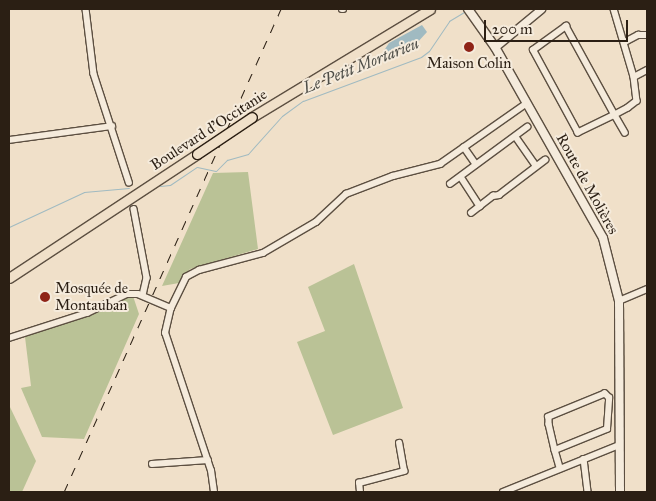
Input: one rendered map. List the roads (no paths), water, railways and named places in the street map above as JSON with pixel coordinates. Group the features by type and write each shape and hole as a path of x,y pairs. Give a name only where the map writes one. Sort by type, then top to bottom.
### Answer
{"main road":[{"name":"Boulevard d'Occitanie","path":"9,278 252,117 428,9"},
{"name":"Route de Molières","path":"468,9 494,47 603,238 619,301 618,446 620,492"},
{"name":"Route de Molières","path":"475,9 480,24"}],"street":[{"path":"86,9 94,74 129,182"},
{"path":"494,47 541,9"},
{"path":"614,9 634,77 636,101 615,115 578,133 533,50 566,26 615,115 625,132"},
{"path":"624,42 638,35 647,35"},
{"path":"634,77 647,70"},
{"path":"214,492 208,460 166,340 166,325 170,308 189,275 263,253 316,222 346,194 392,176 440,164 527,103"},
{"path":"9,140 112,126"},
{"path":"450,184 527,127"},
{"path":"516,137 536,166"},
{"path":"464,147 476,164"},
{"path":"471,212 499,195 545,160"},
{"path":"461,177 480,206"},
{"path":"134,209 147,278 143,296"},
{"path":"619,301 647,289"},
{"path":"9,338 87,313 127,294 143,296 170,308"},
{"path":"555,450 607,429 609,398 605,394 549,417 555,450 560,468"},
{"path":"360,492 359,483 404,471 399,443"},
{"path":"503,492 618,446"},
{"path":"584,459 588,492"},
{"path":"152,464 208,460"}],"water":[{"path":"422,25 427,32 416,44 394,52 383,52 389,43"}],"waterway":[{"name":"Le Petit Mortarieu","path":"160,186 170,185 197,167 216,171 227,160 248,154 282,116 303,101 421,57 429,51 449,21 464,12"},
{"name":"Le Petit Mortarieu","path":"9,227 84,192 129,188"}],"railway":[{"path":"64,492 281,9"}],"place":[{"name":"Maison Colin","path":"469,47"},
{"name":"Mosquée de Montauban","path":"45,297"}]}
